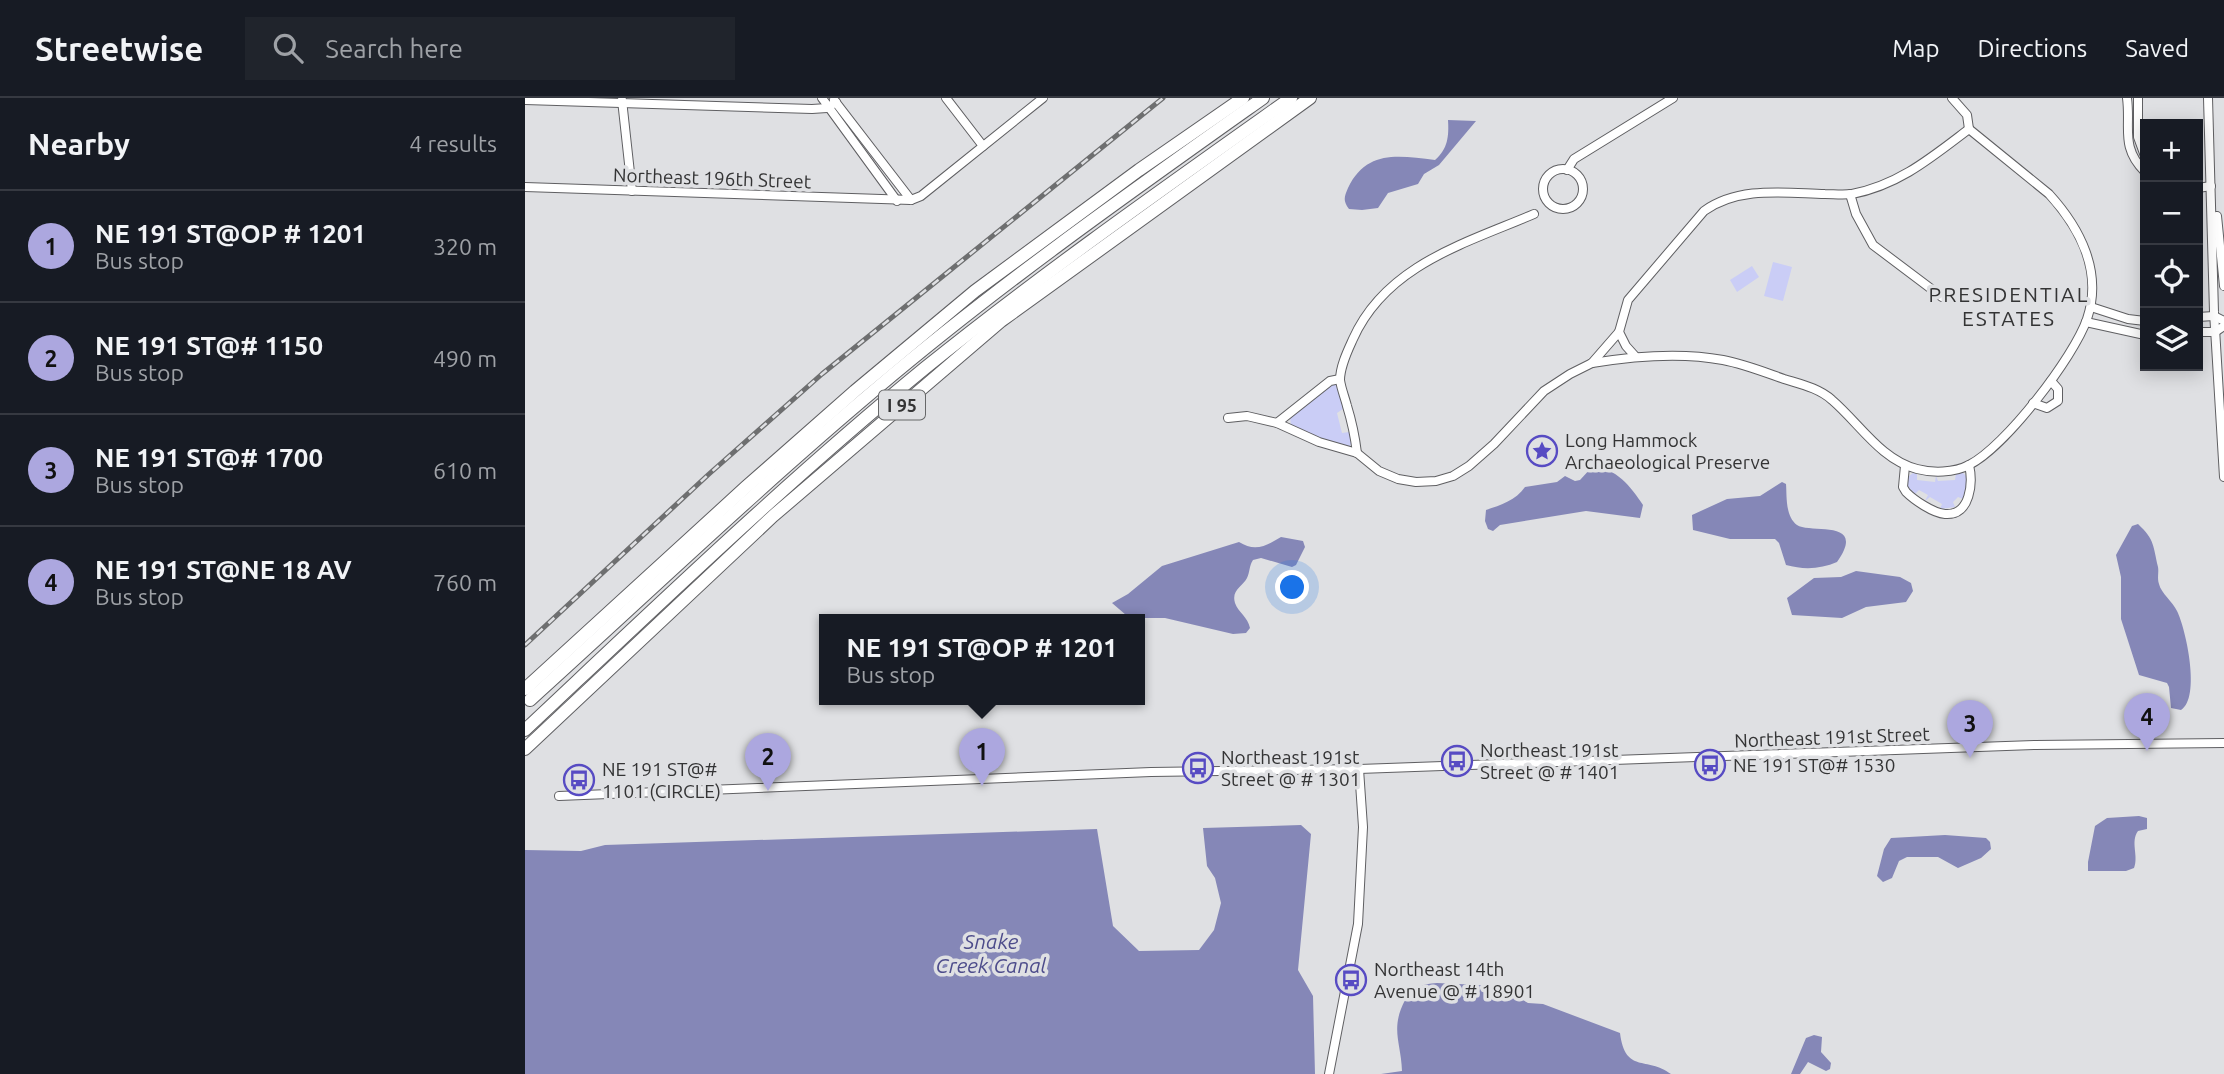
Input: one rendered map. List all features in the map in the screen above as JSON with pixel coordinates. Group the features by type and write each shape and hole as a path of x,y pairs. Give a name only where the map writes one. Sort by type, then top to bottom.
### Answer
{"highway":[{"name":"I 95","path":"527,698 809,432 975,291 1139,170 1243,98"},
{"path":"527,698 779,472 898,370 1111,206 1263,98"},
{"path":"525,730 796,479 925,369 1045,274 1291,98"},
{"name":"I 95","path":"525,749 773,516 1001,321 1310,98"}],"street":[{"path":"822,98 897,201"},
{"path":"946,98 983,146"},
{"path":"528,99 827,108 835,100 911,200 921,196 1043,98"},
{"path":"1566,170 1580,179 1583,190 1574,206 1562,209 1550,204 1546,198 1544,185 1551,174 1566,170 1574,159 1673,98"},
{"path":"1228,418 1247,416 1277,423 1319,442 1357,453 1379,471 1398,479 1436,481 1469,466 1494,444 1544,391 1592,363 1635,356 1720,359 1815,389 1829,397 1889,457 1905,466 1933,472 1969,465 1999,441 2051,382 2086,322 2091,307 2090,262 2073,224 2049,194 1969,129 1967,115 1952,98"},
{"path":"2127,98 2128,142 2140,166"},
{"path":"2138,98 2140,142"},
{"path":"2208,98 2224,286"},
{"path":"622,100 632,191"},
{"path":"1592,363 1619,332 1628,300 1642,282 1704,211 1719,201 1760,193 1850,194 1894,181 1920,167 1969,129"},
{"path":"2211,157 2214,316 2224,477"},
{"path":"2203,187 2211,186"},
{"name":"Northeast 196th Street","path":"525,187 911,200"},
{"path":"1850,194 1856,214 1873,245 1942,297"},
{"path":"1357,453 1354,430 1340,379 1346,354 1358,328 1376,303 1402,277 1433,257 1534,214"},
{"path":"2091,307 2140,320"},
{"path":"2203,317 2214,316 2224,323 2215,332 2203,332"},
{"path":"2134,333 2135,320"},
{"path":"2086,322 2140,334"},
{"path":"1619,332 1635,356"},
{"path":"1277,423 1329,381 1340,379"},
{"path":"2033,403 2047,408 2058,401 2058,389 2051,382"},
{"path":"1905,466 1903,480 1906,492 1938,513 1949,515 1959,510 1967,500 1972,480 1969,465"},
{"name":"Northeast 191st Street","path":"559,796 1140,773 1359,769 2035,746 2224,743"},
{"path":"1329,1074 1358,924 1363,827 1359,769"}],"shaded area":[{"path":"1773,262 1792,267 1783,301 1764,296"},
{"path":"1752,266 1759,277 1737,292 1730,280"},
{"path":"1332,385 1336,385 1340,390 1343,409 1337,413 1342,433 1349,432 1352,443 1349,447 1311,436 1291,425 1290,417"},
{"path":"1913,473 1917,474 1917,480 1935,482 1936,476 1938,481 1955,480 1956,473 1963,473 1968,478 1963,499 1958,497 1953,502 1955,507 1940,509 1942,504 1930,497 1925,501 1928,495 1919,490 1915,494 1906,485 1908,477"}],"water":[{"path":"1448,120 1476,121 1439,165 1424,174 1418,184 1388,193 1378,208 1349,209 1345,201 1347,191 1356,175 1374,161 1397,157 1435,160 1447,142"},
{"path":"1592,467 1616,474 1628,485 1643,505 1640,518 1586,511 1500,525 1493,531 1488,529 1485,521 1486,510 1513,499 1525,487 1557,482 1565,476 1575,481 1580,480"},
{"path":"1782,482 1786,484 1790,516 1797,525 1833,530 1846,539 1845,548 1837,562 1819,567 1793,567 1786,565 1779,543 1775,539 1730,539 1693,530 1692,515 1727,499 1760,496"},
{"path":"2138,524 2153,544 2160,587 2177,611 2184,632 2191,678 2187,703 2181,710 2171,708 2167,683 2139,675 2121,619 2121,577 2116,555 2132,526"},
{"path":"1281,537 1303,541 1305,547 1296,565 1292,567 1261,558 1253,560 1247,578 1236,591 1234,599 1249,624 1250,628 1246,633 1233,634 1165,618 1145,618 1145,614 1125,614 1112,603 1128,594 1162,566 1239,542 1250,547 1270,543"},
{"path":"1856,571 1900,577 1911,583 1913,591 1906,602 1866,607 1842,618 1792,615 1787,598 1814,578 1841,577"},
{"path":"2107,818 2147,818 2147,829 2138,831 2136,835 2134,868 2126,871 2088,871 2095,826"},
{"name":"Snake Creek Canal","path":"1301,825 1311,834 1298,970 1313,996 1315,1074 525,1074 525,850 581,851 605,845 1097,829 1113,926 1139,951 1199,950 1214,930 1221,903 1215,878 1207,866 1203,828"},
{"path":"1945,835 1986,838 1991,849 1981,858 1958,868 1938,857 1907,857 1899,861 1892,878 1883,882 1877,876 1884,849 1891,838"},
{"path":"1437,983 1479,985 1505,990 1528,1003 1543,1004 1620,1033 1623,1046 1632,1059 1671,1074 1381,1074 1402,1071 1397,1028 1407,996 1418,987"},
{"path":"1814,1035 1822,1037 1821,1052 1831,1063 1830,1069 1826,1071 1808,1062 1800,1074 1791,1074 1806,1038"}],"railway":[{"path":"525,645 709,474 822,374 1163,98"}],"place":[{"name":"Long Hammock Archaeological Preserve","path":"1542,451"},
{"name":"NE 191 ST@NE 18 AV","path":"2147,751"},
{"name":"NE 191 ST@# 1700","path":"1970,758"},
{"name":"Northeast 191st Street @ # 1401","path":"1457,761"},
{"name":"NE 191 ST@# 1530","path":"1710,765"},
{"name":"Northeast 191st Street @ # 1301","path":"1198,768"},
{"name":"NE 191 ST@# 1101 (CIRCLE)","path":"579,780"},
{"name":"NE 191 ST@OP # 1201","path":"982,786"},
{"name":"NE 191 ST@# 1150","path":"768,791"},
{"name":"Northeast 14th Avenue @ # 18901","path":"1351,980"}],"district":[{"name":"PRESIDENTIAL ESTATES","path":"2009,306"}]}
